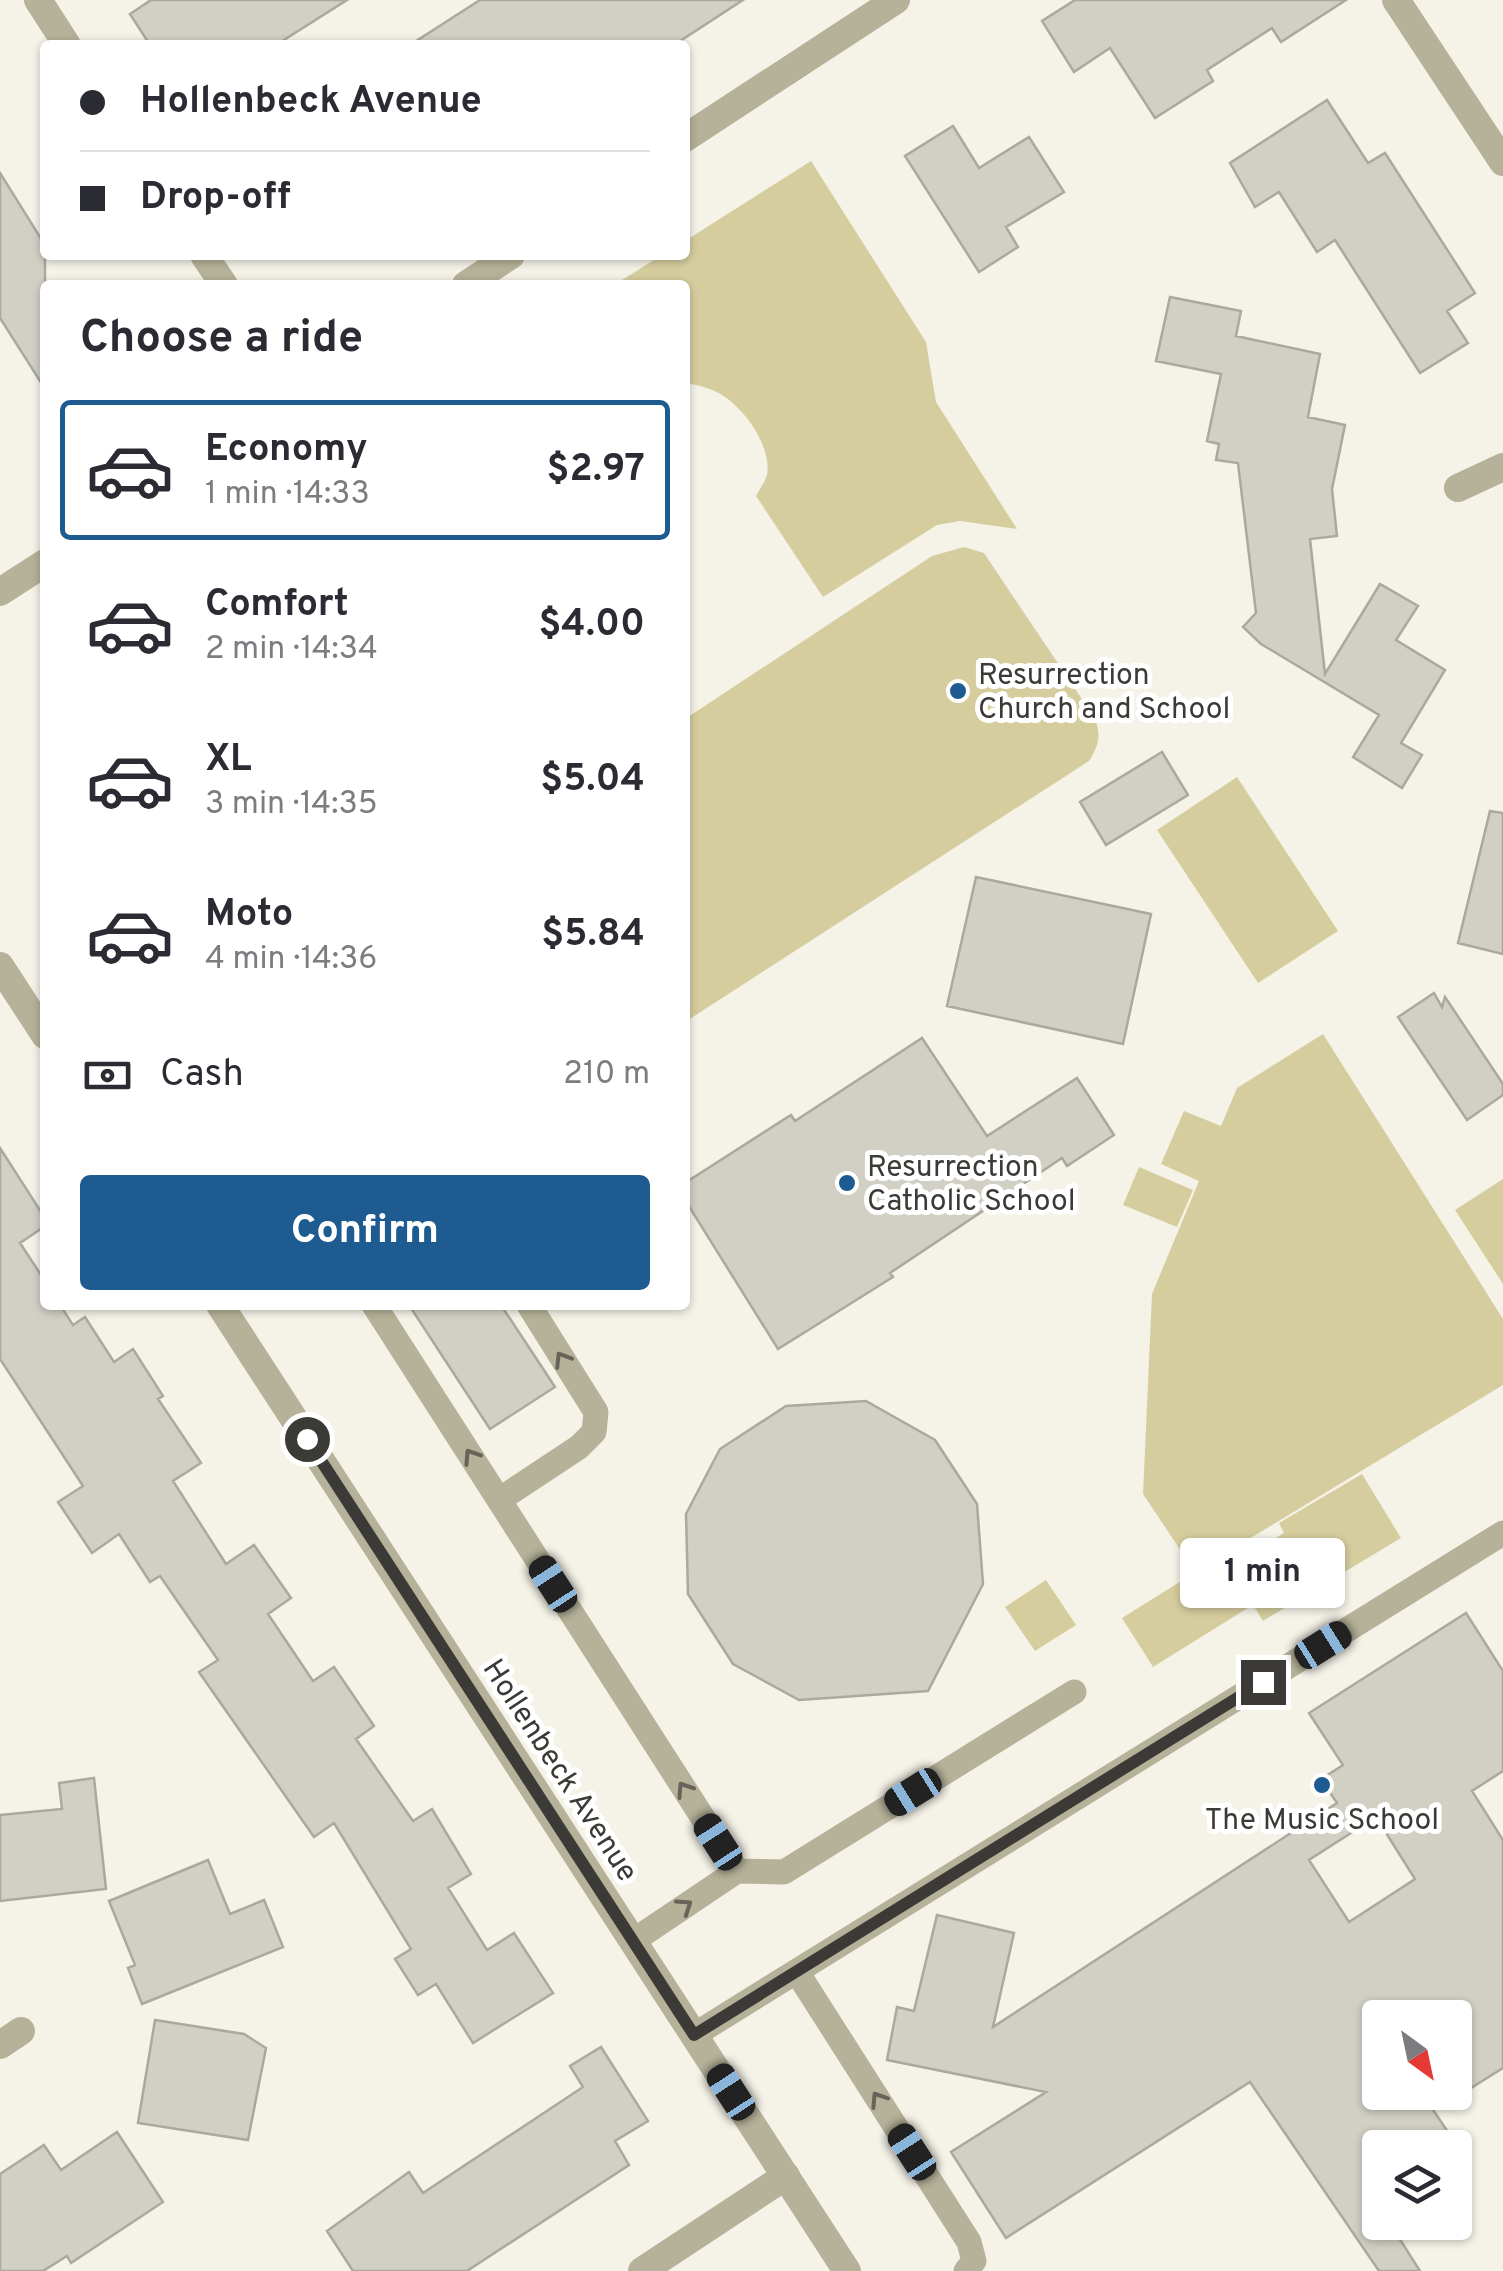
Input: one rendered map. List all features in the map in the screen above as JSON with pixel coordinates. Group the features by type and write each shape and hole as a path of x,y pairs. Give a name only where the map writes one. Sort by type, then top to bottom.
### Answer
{"street":[{"path":"38,0 65,40"},
{"path":"690,135 896,0"},
{"path":"1396,0 1503,162"},
{"path":"474,280 504,260"},
{"path":"1458,488 1503,467"},
{"path":"0,592 40,566"},
{"path":"0,966 40,1027"},
{"name":"Hollenbeck Avenue","path":"223,1310 847,2271"},
{"path":"642,2271 786,2176"}],"lane":[{"path":"377,1310 736,1871"},
{"path":"499,1500 594,1432 596,1412 531,1310"},
{"path":"694,2035 1503,1533"},
{"path":"633,1940 736,1871 784,1872 1074,1692"},
{"path":"796,1972 970,2242 974,2261 966,2271"}],"shaded area":[{"path":"811,161 926,342 936,402 1017,529 960,521 937,525 823,597 756,496 766,478 767,464 755,430 722,395 690,384 690,280 622,280 654,260 690,260 690,238"},
{"path":"964,547 984,553 1092,714 1098,732 1093,755 690,1019 690,716 932,556"},
{"path":"1237,777 1338,931 1258,983 1157,830"},
{"path":"1323,1034 1503,1319 1503,1385 1221,1556 1251,1606 1153,1667 1122,1618 1202,1568 1195,1572 1143,1494 1152,1294 1199,1181 1161,1164 1184,1111 1221,1126 1237,1088"},
{"path":"1139,1167 1193,1190 1177,1227 1123,1205"},
{"path":"1503,1179 1503,1284 1455,1210"},
{"path":"1362,1474 1401,1538 1263,1621 1229,1566 1284,1533 1279,1523"},
{"path":"1046,1580 1076,1625 1035,1651 1005,1607"}],"building":[{"path":"151,0 347,0 284,40 147,40 130,14"},
{"path":"480,0 743,0 682,40 418,40"},
{"path":"1075,0 1346,0 1281,42 1272,28 1207,70 1213,81 1155,118 1110,48 1074,72 1042,21"},
{"path":"1327,100 1368,163 1385,153 1475,293 1447,311 1468,343 1420,373 1335,240 1317,252 1279,192 1255,207 1230,163"},
{"path":"953,126 979,168 1029,137 1064,192 1006,227 1018,247 979,272 905,156"},
{"path":"0,173 40,237 40,260 45,260 45,280 40,280 40,381 0,318"},
{"path":"1170,297 1241,311 1236,336 1320,354 1308,417 1345,425 1332,489 1337,536 1310,539 1325,674 1380,584 1418,606 1396,640 1445,670 1401,743 1422,755 1402,788 1353,757 1379,715 1261,644 1243,627 1256,613 1238,463 1216,460 1219,444 1207,441 1221,374 1156,361"},
{"path":"1162,752 1188,795 1106,845 1080,802"},
{"path":"1490,811 1503,813 1503,954 1458,943"},
{"path":"976,877 1151,914 1123,1044 947,1006"},
{"path":"1434,993 1442,1007 1445,997 1503,1084 1503,1095 1467,1120 1398,1017"},
{"path":"922,1038 987,1136 1077,1078 1114,1135 1067,1166 1062,1158 890,1273 893,1277 778,1349 690,1208 690,1180 791,1115 795,1121"},
{"path":"0,1148 40,1210 40,1229 20,1243 40,1273 40,1310 63,1310 73,1325 85,1317 114,1362 133,1349 163,1396 158,1399 201,1463 173,1481 226,1564 254,1545 291,1598 268,1614 313,1681 334,1667 374,1726 356,1739 413,1821 432,1809 471,1874 448,1888 487,1950 514,1933 553,1993 473,2043 436,1984 418,1995 395,1959 411,1949 334,1823 314,1837 199,1672 218,1660 160,1576 150,1582 119,1534 92,1553 58,1502 83,1486 0,1359"},
{"path":"412,1310 504,1310 555,1387 490,1429"},
{"path":"866,1401 935,1440 977,1504 983,1584 928,1691 799,1700 733,1664 688,1594 686,1514 720,1449 786,1406"},
{"path":"1466,1613 1503,1671 1503,1771 1472,1791 1503,1840 1503,2068 1472,2087 1472,2000 1362,2000 1362,2110 1433,2110 1447,2130 1362,2130 1362,2240 1400,2240 1420,2271 1379,2271 1250,2082 1006,2238 951,2152 1046,2092 887,2060 897,2007 914,2011 937,1915 1014,1933 993,2027 1337,1803 1321,1779 1343,1765 1309,1713","holes":["1376,1817 1415,1879 1349,1922 1309,1860"]},
{"path":"94,1778 106,1889 0,1901 0,1815 62,1809 59,1783"},
{"path":"208,1860 230,1914 264,1900 283,1947 142,2004 128,1968 135,1965 109,1901"},
{"path":"155,2020 244,2034 266,2048 248,2140 138,2123"},
{"path":"601,2047 648,2121 615,2141 629,2165 467,2271 353,2271 327,2231 409,2172 423,2193 583,2087 570,2066"},
{"path":"117,2132 163,2202 71,2263 67,2256 43,2271 0,2271 0,2174 44,2145 61,2170"}],"place":[{"name":"Resurrection Church and School","path":"958,691"},
{"name":"Resurrection Catholic School","path":"847,1183"},
{"name":"The Music School","path":"1322,1785"}],"route":[{"path":"307,1439 694,2035 1263,1682"}]}
